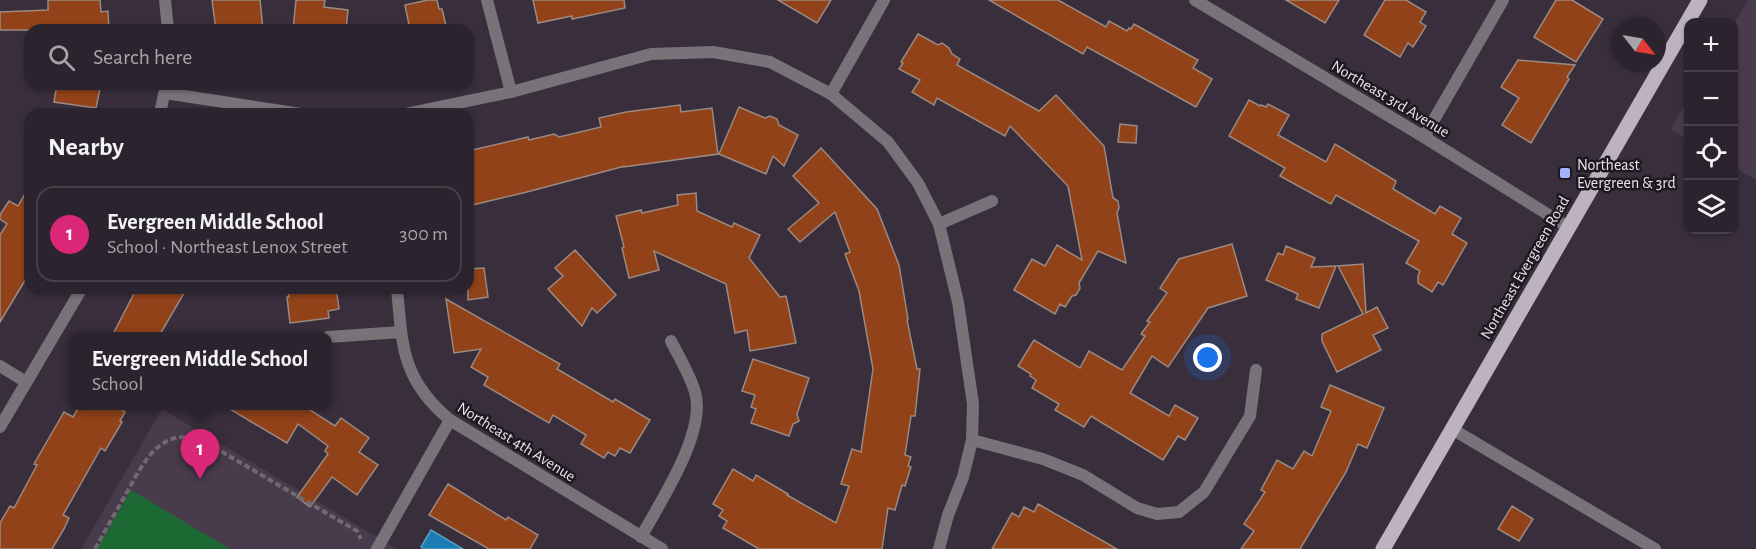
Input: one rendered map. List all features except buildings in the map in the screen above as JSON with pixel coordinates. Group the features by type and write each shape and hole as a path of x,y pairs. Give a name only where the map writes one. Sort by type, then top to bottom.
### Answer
{"main road":[{"name":"Northeast Evergreen Road","path":"1383,549 1700,0"}],"street":[{"path":"165,0 167,24"},
{"path":"487,0 511,92"},
{"path":"831,94 884,0"},
{"path":"1424,136 1503,0"},
{"name":"Northeast 3rd Avenue","path":"1202,2 1424,136 1568,227"},
{"path":"434,108 511,92 651,54 713,52 770,62 831,94 888,142 918,183 939,225 958,302 973,404 972,440 963,477 948,515 939,549"},
{"path":"161,108 165,90"},
{"path":"175,90 270,108"},
{"path":"939,225 992,201"},
{"path":"0,427 78,294"},
{"name":"Northeast 4th Avenue","path":"398,294 406,359 427,398 450,420 662,549"},
{"path":"332,337 401,332"},
{"path":"640,537 678,470 696,422 695,393 671,341"},
{"path":"0,366 26,381"},
{"path":"972,440 1043,459 1083,475 1137,508 1157,514 1179,512 1204,492 1250,416 1256,370"},
{"path":"376,549 450,420"},
{"path":"1452,429 1655,549"}],"path":[{"path":"95,549 146,458 169,440 183,437 201,439 357,531 361,539"}],"shaded area":[{"path":"1748,0 1756,0 1756,180 1738,169 1738,18"},
{"path":"1684,107 1684,137 1671,129"},
{"path":"161,410 164,410 397,549 81,549"}],"green space":[{"path":"131,490 230,549 97,549"}],"water":[{"path":"431,530 463,549 423,549 421,547"}],"place":[{"name":"Northeast Evergreen & 3rd","path":"1565,173"},
{"name":"Evergreen Middle School","path":"200,479"}]}
